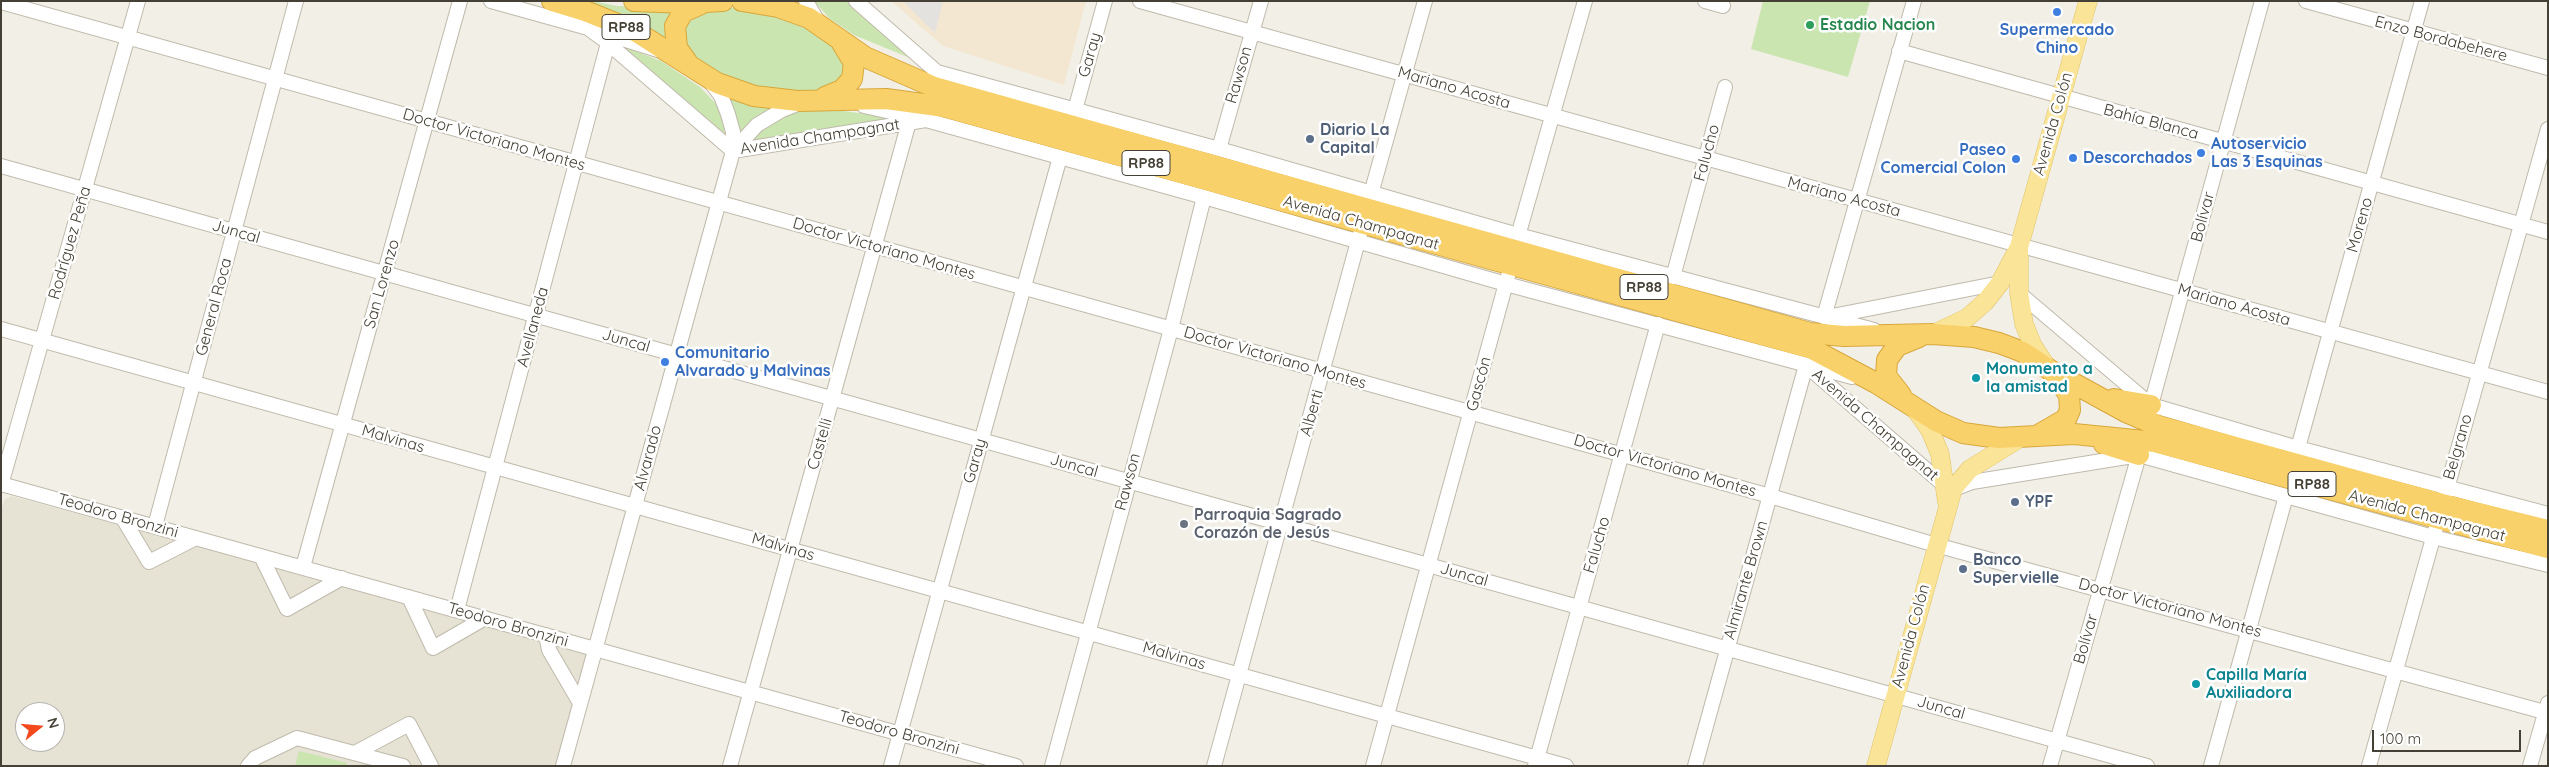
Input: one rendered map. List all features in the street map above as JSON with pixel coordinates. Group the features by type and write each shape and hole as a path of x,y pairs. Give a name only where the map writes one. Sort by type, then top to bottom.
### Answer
{"highway":[{"name":"Avenida Champagnat","path":"552,1 616,22 650,39 699,72 728,88 754,96 782,101 886,99 945,107 1365,217"},
{"name":"RP88","path":"634,1 704,2"},
{"name":"Avenida Champagnat","path":"742,1 785,10 829,32 854,50 902,75 934,88 1810,348 1876,383 1911,407 1936,421 1963,433 1981,437 2074,434 2128,438 2191,450 2440,512 2548,530"},
{"name":"RP88","path":"699,72 684,59 676,48 675,26 678,18 687,8 704,2"},
{"name":"RP88","path":"810,100 842,90 852,79 854,67 851,56 829,32"},
{"name":"Avenida Champagnat","path":"1512,259 1810,333 1844,336 1929,335 1974,338 1999,343 2023,352 2050,370 2126,412 2192,436 2440,512 2548,548"},
{"name":"Avenida Colón","path":"1911,407 1886,376 1887,360 1897,346 1929,335"},
{"name":"Avenida Colón","path":"2027,437 2061,422 2070,410 2069,395 2064,385 2050,370"},
{"path":"2097,396 2152,405"},
{"path":"2074,434 2138,455"}],"main road":[{"name":"Avenida Colón","path":"1929,335 1967,318 1985,302 2000,283 2019,247 2088,1"},
{"name":"Avenida Colón","path":"2019,247 2019,293 2024,324 2033,346 2050,370"},
{"name":"Avenida Colón","path":"1876,766 1894,695 1948,506 1949,487 1936,442 1911,407"},
{"name":"Avenida Colón","path":"1949,487 1970,469 2027,437"}],"street":[{"name":"Rodríguez Peña","path":"1,484 138,1"},
{"name":"General Roca","path":"155,526 296,1"},
{"name":"San Lorenzo","path":"303,568 460,1"},
{"name":"Avenida Champagnat","path":"491,1 580,25 638,45 674,54"},
{"path":"806,1 829,32"},
{"name":"Avenida Champagnat","path":"856,1 937,72"},
{"name":"Garay","path":"1075,110 1105,1"},
{"name":"Mariano Acosta","path":"1140,1 2019,247 2548,392"},
{"name":"Rawson","path":"1219,149 1261,1"},
{"name":"Alberti","path":"1214,766 1425,1"},
{"name":"Gascón","path":"1374,766 1472,413 1512,259 1585,1"},
{"path":"1705,1 1723,6"},
{"path":"1824,318 1914,1"},
{"name":"Bolívar","path":"2152,405 2262,1"},
{"name":"Enzo Bordabehere","path":"2306,1 2548,68"},
{"name":"Moreno","path":"2298,448 2422,1"},
{"name":"Doctor Victoriano Montes","path":"1,2 1770,496 1936,545 2547,709"},
{"name":"Avenida Champagnat","path":"580,25 608,43 733,151 926,120"},
{"name":"Avellaneda","path":"456,610 608,43"},
{"name":"Avenida Champagnat","path":"854,50 884,60 937,72 1219,149 1365,217"},
{"name":"Bahía Blanca","path":"1899,51 2548,232"},
{"name":"Alvarado","path":"563,766 733,151 731,123 726,105 717,89 699,72"},
{"name":"Falucho","path":"1673,277 1725,87"},
{"name":"Avenida Champagnat","path":"836,99 926,120 1204,197 1365,217 1512,259 1658,324 1876,383"},
{"name":"Alvarado","path":"733,151 743,138 764,120 782,110 810,100"},
{"name":"Castelli","path":"730,766 909,122"},
{"name":"Belgrano","path":"2369,766 2548,129"},
{"name":"Garay","path":"891,766 1060,157"},
{"name":"Juncal","path":"1,166 2147,766"},
{"name":"Rawson","path":"1052,766 1128,481 1171,329 1204,197"},
{"name":"Avenida Champagnat","path":"1512,259 1673,277 1891,335"},
{"name":"Avenida Champagnat","path":"1824,318 2000,283"},
{"name":"Avenida Champagnat","path":"2019,293 2152,405 2298,448 2440,512 2548,565"},
{"name":"Falucho","path":"1536,762 1658,324"},
{"name":"Malvinas","path":"1,329 1387,716 1536,762 1566,766"},
{"name":"Avenida Champagnat","path":"1806,365 1949,487 2138,455 2286,496 2440,512 2548,514"},
{"name":"Almirante Brown","path":"1695,766 1806,365"},
{"name":"Bolívar","path":"2050,766 2138,455"},
{"name":"Teodoro Bronzini","path":"1,484 1016,766"},
{"path":"2211,766 2286,496"},
{"path":"122,517 149,562 196,538"},
{"path":"261,556 288,610 342,578"},
{"path":"409,597 433,648 484,618"},
{"path":"546,635 549,650 580,703"},
{"path":"2530,766 2547,709"},
{"path":"355,753 409,724 431,766"},
{"path":"248,766 255,758 297,738 403,766"}],"shaded area":[{"path":"891,1 1086,1 1064,85 943,46"},
{"path":"903,1 943,1 935,33"},
{"path":"11,496 588,651 556,766 1,766 1,511 4,500"}],"green space":[{"path":"574,1 592,1 617,6 676,8 667,42"},
{"path":"814,1 847,1 910,58 854,35 829,18"},
{"name":"Estadio Nacion","path":"1763,1 1870,1 1848,77 1751,49"},
{"path":"718,8 743,8 780,14 825,38 847,61 842,80 814,92 776,93 715,74 686,51 682,27 697,13"},
{"path":"617,44 661,61 700,87 718,106 722,116 726,140"},
{"path":"726,94 782,106 736,142"},
{"path":"802,111 844,111 894,118 746,144 758,130 791,113"},
{"path":"299,751 347,763 346,766 295,766"}],"place":[{"name":"Supermercado Chino","path":"2057,12"},
{"name":"Estadio Nacion","path":"1810,25"},
{"name":"Diario La Capital","path":"1310,139"},
{"name":"Autoservicio Las 3 Esquinas","path":"2201,153"},
{"name":"Descorchados","path":"2073,158"},
{"name":"Paseo Comercial Colon","path":"2016,159"},
{"name":"Comunitario Alvarado y Malvinas","path":"665,362"},
{"name":"Monumento a la amistad","path":"1976,378"},
{"name":"YPF","path":"2015,502"},
{"name":"Parroquia Sagrado Corazón de Jesús","path":"1184,524"},
{"name":"Banco Supervielle","path":"1963,569"},
{"name":"Capilla María Auxiliadora","path":"2196,684"}]}
